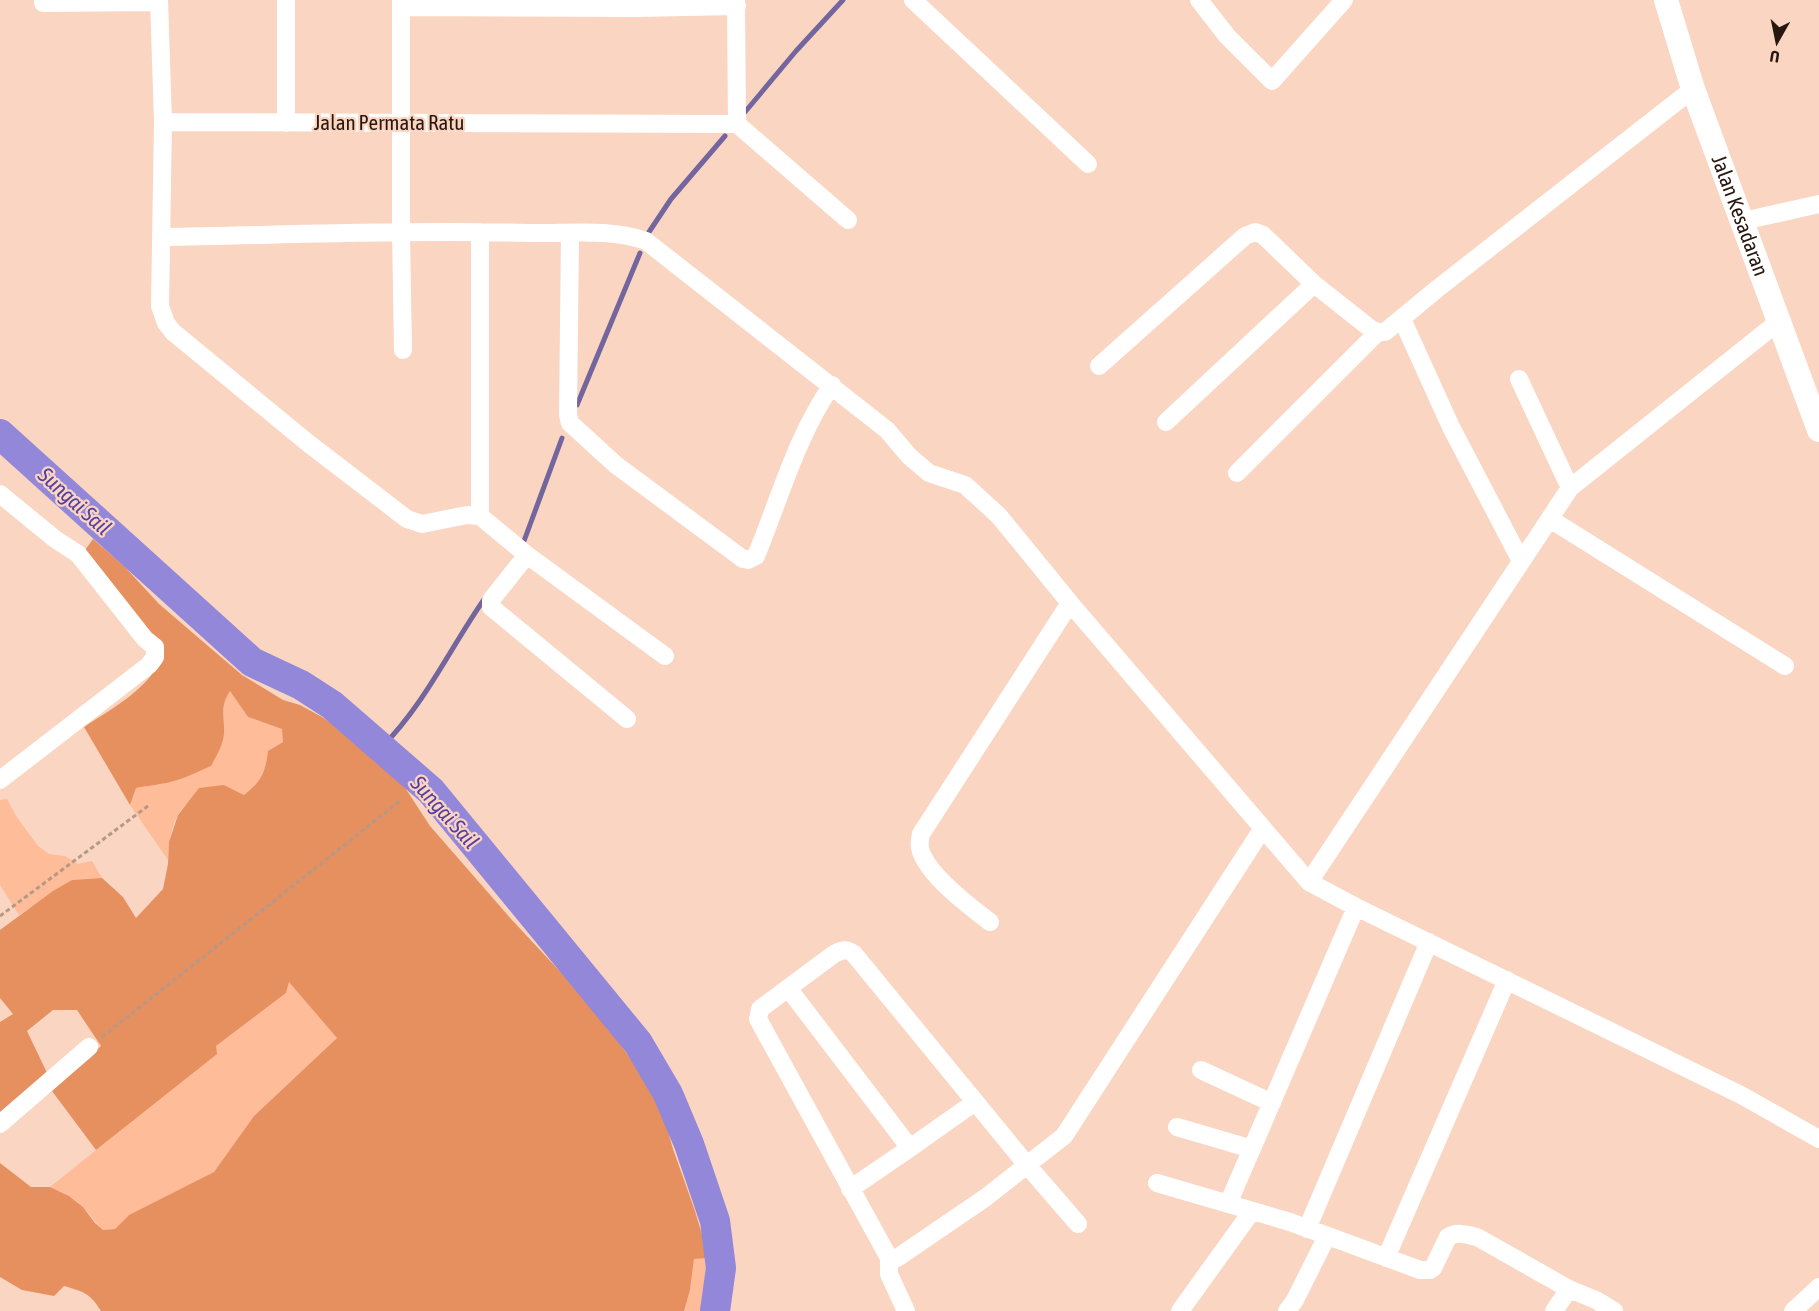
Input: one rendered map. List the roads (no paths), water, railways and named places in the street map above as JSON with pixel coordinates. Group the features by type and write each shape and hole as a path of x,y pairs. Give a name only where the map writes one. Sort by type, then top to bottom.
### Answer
{"street":[{"path":"43,0 43,3 159,1 163,122 160,306 166,323 173,332 308,443 407,519 422,524 467,515 480,516 527,555 665,656"},
{"path":"286,0 286,123"},
{"path":"913,0 1088,164"},
{"path":"1199,0 1227,36 1272,81 1344,0"},
{"name":"Jalan Kesadaran","path":"1666,0 1693,89 1819,430"},
{"path":"403,350 400,233 401,4 505,3 636,8 736,3 737,124 848,220"},
{"path":"1100,366 1245,236 1256,231 1314,284 1378,332 1385,332 1693,89"},
{"name":"Jalan Permata Ratu","path":"163,122 737,124"},
{"path":"1743,221 1819,204"},
{"path":"480,232 480,516"},
{"path":"162,237 614,232 646,241 887,430 909,456 928,472 964,485 999,516 1070,603 1309,882 1741,1095 1819,1139"},
{"path":"570,234 568,415 570,423 616,465 743,558 748,560 756,556 774,513 796,449 832,385"},
{"path":"1166,422 1314,284"},
{"path":"1402,319 1451,427 1521,561"},
{"path":"1309,882 1570,488 1778,322"},
{"path":"1237,473 1378,332"},
{"path":"1519,379 1570,488"},
{"path":"0,494 55,539 78,554 145,639 155,647 155,657 149,665 0,780"},
{"path":"1551,519 1785,666"},
{"path":"527,555 491,600 491,607 627,719"},
{"path":"990,922 953,894 925,859 919,845 921,834 1070,603"},
{"path":"889,1258 897,1258 985,1198 1064,1136 1263,828"},
{"path":"1228,1204 1356,907"},
{"path":"1307,1229 1430,942"},
{"path":"906,1311 890,1274 889,1258 758,1019 760,1010 834,954 849,950 854,954 1078,1224"},
{"path":"1386,1258 1507,980"},
{"path":"788,988 910,1148"},
{"path":"0,1124 89,1047"},
{"path":"1201,1070 1272,1102"},
{"path":"850,1188 975,1102"},
{"path":"1177,1127 1252,1149"},
{"path":"1157,1183 1307,1229 1420,1270 1433,1268 1448,1237 1452,1234 1477,1237 1569,1290 1596,1300 1614,1311"},
{"path":"1180,1311 1252,1211"},
{"path":"1287,1311 1327,1236"},
{"path":"1792,1311 1819,1287"},
{"path":"1554,1311 1569,1290"}],"waterway":[{"path":"745,112 843,0"},
{"path":"649,232 671,199 725,136"},
{"path":"577,405 640,253"},
{"name":"Sungai Sail","path":"0,434 252,662 301,685 332,705 431,791 638,1043 668,1094 689,1144 715,1221 721,1268 715,1311"},
{"path":"524,541 562,438"},
{"path":"381,748 411,713 485,598"}]}
